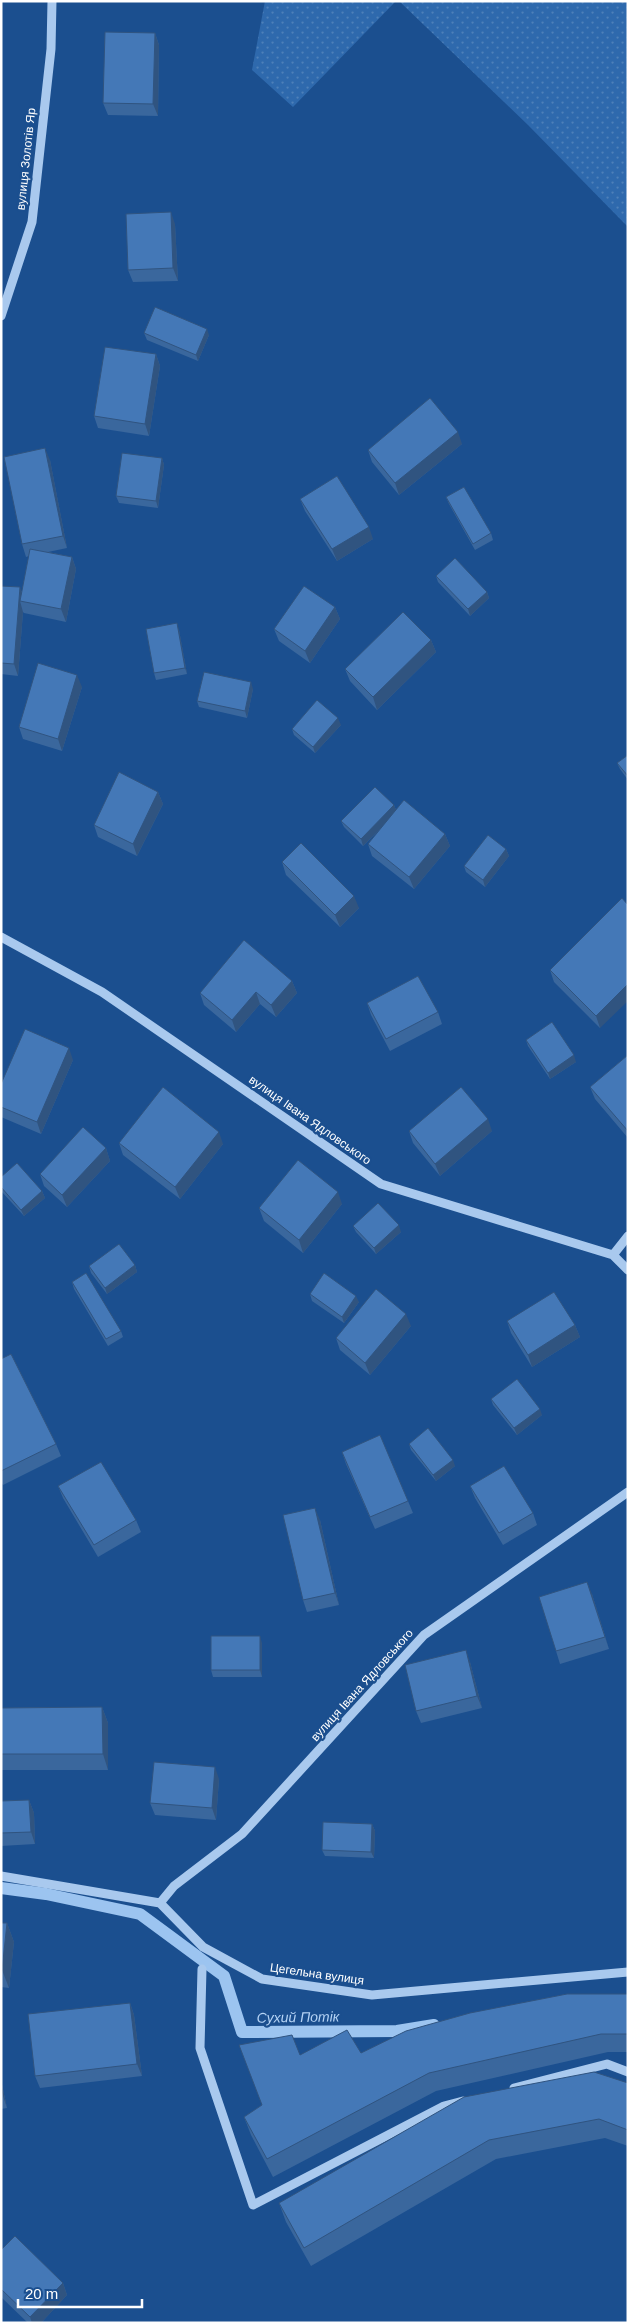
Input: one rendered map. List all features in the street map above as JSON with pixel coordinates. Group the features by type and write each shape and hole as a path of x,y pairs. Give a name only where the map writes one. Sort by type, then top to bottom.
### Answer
{"street":[{"name":"вулиця Золотів Яр","path":"1,316 32,222 51,49 52,1"},
{"name":"вулиця Івана Ядловського","path":"1,937 102,992 381,1184 613,1255 628,1270"},
{"path":"613,1255 628,1236"},
{"name":"вулиця Івана Ядловського","path":"160,1903 174,1886 242,1834 424,1635 628,1492"},
{"path":"1,1876 160,1903"},
{"name":"Цегельна вулиця","path":"160,1903 203,1947 262,1979 372,1995 628,1972"},
{"path":"202,1969 200,2048 253,2205 444,2106 473,2098"},
{"path":"502,2091 607,2064 628,2072"}],"shaded area":[{"path":"265,1 396,1 293,107 252,70"},
{"path":"399,1 628,1 628,227 528,125"}],"building":[{"path":"105,32 155,33 153,104 103,103"},
{"path":"171,212 173,268 128,270 126,214"},
{"path":"155,307 207,329 196,355 144,333"},
{"path":"105,347 156,354 145,424 94,416"},
{"path":"430,398 458,432 395,483 368,450"},
{"path":"45,448 63,536 22,544 4,457"},
{"path":"122,453 162,458 156,501 116,496"},
{"path":"337,476 369,527 332,549 300,499"},
{"path":"464,487 491,533 473,544 446,497"},
{"path":"30,549 72,557 61,609 20,601"},
{"path":"455,558 487,592 468,609 436,576"},
{"path":"1,586 20,587 14,664 1,663"},
{"path":"304,586 335,607 305,651 274,629"},
{"path":"403,612 431,640 373,697 345,669"},
{"path":"177,623 185,668 154,673 146,629"},
{"path":"38,663 77,675 58,739 19,727"},
{"path":"204,672 251,682 245,711 197,701"},
{"path":"317,700 338,718 313,747 292,729"},
{"path":"628,755 628,776 617,763"},
{"path":"119,772 158,792 133,844 94,825"},
{"path":"375,787 394,805 361,839 341,821"},
{"path":"404,800 445,834 409,877 368,844"},
{"path":"488,835 506,849 483,880 464,866"},
{"path":"301,843 354,896 335,915 282,862"},
{"path":"622,898 628,905 628,984 596,1016 550,970"},
{"path":"244,940 292,981 271,1005 256,992 232,1020 200,993"},
{"path":"418,976 438,1012 386,1039 367,1003"},
{"path":"552,1022 574,1055 548,1073 526,1040"},
{"path":"25,1029 69,1048 37,1122 1,1107 1,1084"},
{"path":"628,1055 628,1131 590,1087"},
{"path":"163,1087 219,1132 175,1187 119,1143"},
{"path":"461,1087 488,1119 435,1164 409,1131"},
{"path":"83,1127 106,1148 62,1195 40,1174"},
{"path":"298,1160 338,1192 299,1240 259,1208"},
{"path":"17,1163 42,1191 21,1210 1,1187 1,1177"},
{"path":"378,1203 399,1225 374,1248 353,1226"},
{"path":"119,1244 135,1265 105,1288 89,1266"},
{"path":"86,1273 121,1331 106,1339 72,1282"},
{"path":"324,1273 356,1296 342,1317 310,1294"},
{"path":"376,1289 406,1314 365,1363 336,1338"},
{"path":"554,1292 575,1325 528,1355 507,1321"},
{"path":"11,1354 56,1444 1,1471 1,1359"},
{"path":"517,1379 540,1409 514,1428 491,1399"},
{"path":"428,1428 453,1460 433,1475 409,1444"},
{"path":"380,1435 408,1501 370,1517 342,1452"},
{"path":"101,1462 136,1520 94,1545 58,1486"},
{"path":"504,1466 533,1513 499,1533 470,1486"},
{"path":"315,1508 335,1593 303,1600 283,1515"},
{"path":"587,1582 605,1637 556,1651 539,1597"},
{"path":"211,1636 260,1636 260,1670 211,1670"},
{"path":"466,1650 477,1696 416,1711 405,1665"},
{"path":"102,1707 103,1754 1,1754 1,1708"},
{"path":"154,1762 215,1767 212,1808 150,1803"},
{"path":"29,1800 31,1832 1,1833 1,1801"},
{"path":"323,1822 372,1824 371,1852 322,1850"},
{"path":"1,1923 7,1923 2,1970 1,1970"},
{"path":"567,1994 628,1994 628,2034 601,2034 429,2073 267,2159 244,2117 262,2105 239,2045 292,2035 300,2055 347,2030 361,2053 406,2031 470,2013"},
{"path":"130,2003 137,2064 35,2076 28,2014"},
{"path":"594,2072 628,2083 628,2130 599,2119 489,2140 304,2248 279,2203 464,2097"},
{"path":"15,2236 63,2283 30,2317 1,2289 1,2250"}],"waterway":[{"name":"Сухий Потік","path":"1,1888 46,1894 140,1914 224,1976 242,2032 397,2031 434,2025"}]}
